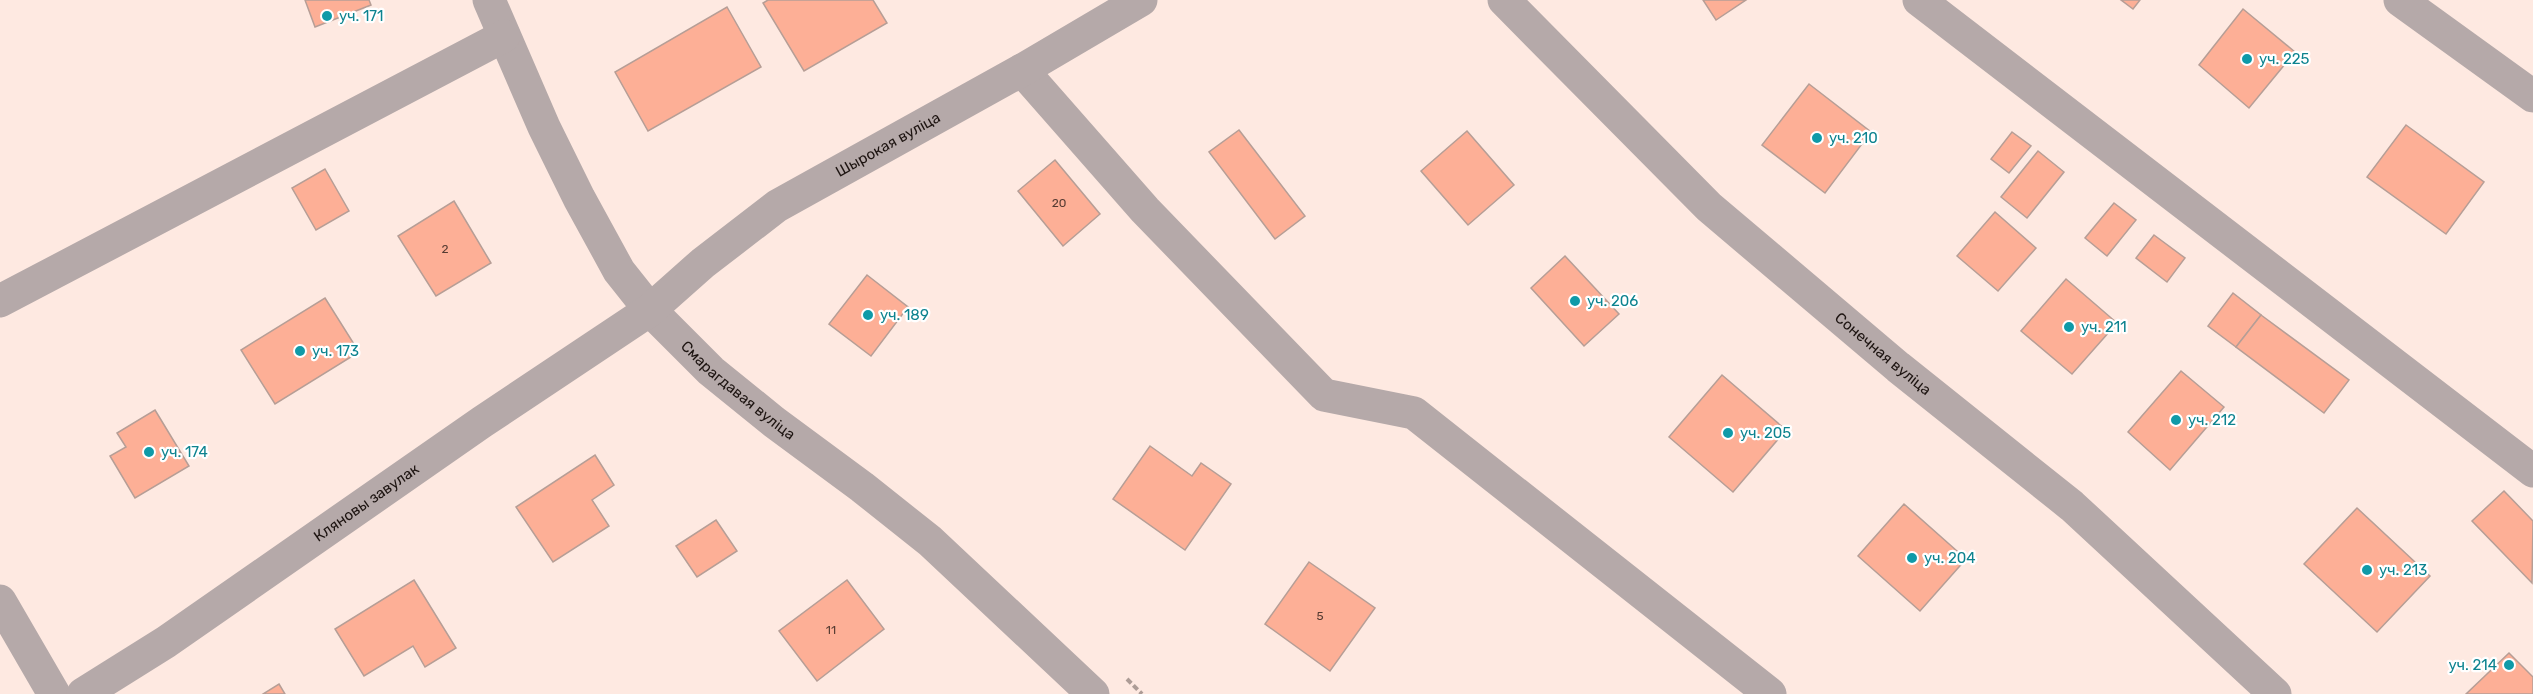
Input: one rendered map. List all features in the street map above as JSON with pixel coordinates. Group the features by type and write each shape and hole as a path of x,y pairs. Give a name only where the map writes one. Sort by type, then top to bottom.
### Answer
{"street":[{"name":"Смарагдавая вуліца","path":"489,0 544,127 579,198 619,271 650,310 720,378 930,541 1081,690"},
{"name":"Шырокая вуліца","path":"650,310 703,263 777,206 1022,70 1141,0"},
{"name":"Сонечная вуліца","path":"1504,0 1709,207 1898,367 2072,506 2275,694"},
{"path":"1919,0 2533,471"},
{"path":"2400,0 2533,96"},
{"path":"0,301 504,36"},
{"path":"1022,70 1145,210 1324,395 1414,413 1770,694"},
{"name":"Кляновы завулак","path":"83,694 166,642 482,422 650,310"},
{"path":"0,601 54,694"}],"building":[{"name":"уч. 171","path":"305,0 369,0 371,5 315,27"},
{"path":"768,0 873,0 887,23 804,71 763,3"},
{"path":"1703,0 1746,0 1716,20"},
{"path":"2121,0 2140,0 2133,9"},
{"path":"727,7 761,67 648,131 615,72"},
{"name":"уч. 225","path":"2243,9 2295,52 2249,108 2199,65"},
{"name":"уч. 210","path":"1809,84 1871,132 1825,193 1762,145"},
{"path":"2406,125 2484,182 2446,234 2367,177"},
{"path":"1239,130 1305,216 1275,239 1209,152"},
{"path":"1467,131 1514,185 1468,225 1421,171"},
{"path":"2012,132 2031,146 2009,173 1991,159"},
{"path":"2038,151 2064,172 2027,218 2001,197"},
{"path":"1055,160 1100,214 1063,246 1018,191"},
{"path":"325,169 349,211 316,230 292,188"},
{"path":"454,201 491,263 436,296 398,236"},
{"path":"2114,203 2136,220 2107,256 2085,238"},
{"path":"1995,212 2036,248 1998,291 1957,256"},
{"path":"2154,235 2185,258 2167,282 2136,258"},
{"name":"уч. 206","path":"1565,256 1619,314 1584,346 1531,288"},
{"name":"уч. 189","path":"867,275 908,307 871,356 829,324"},
{"name":"уч. 211","path":"2066,279 2117,323 2072,374 2021,331"},
{"path":"2233,293 2261,315 2236,347 2208,326"},
{"name":"уч. 173","path":"325,298 359,352 275,404 241,350"},
{"path":"2261,315 2349,380 2324,413 2236,347"},
{"name":"уч. 212","path":"2181,371 2224,407 2170,470 2128,432"},
{"name":"уч. 205","path":"1722,375 1786,430 1733,492 1669,437"},
{"name":"уч. 174","path":"155,410 189,466 135,498 110,456 126,447 117,433"},
{"path":"1150,446 1192,476 1201,463 1231,484 1185,550 1113,499"},
{"path":"595,455 614,485 592,500 609,526 553,562 516,507"},
{"path":"2504,491 2533,521 2532,583 2472,521"},
{"name":"уч. 204","path":"1904,504 1966,559 1920,611 1858,556"},
{"name":"уч. 213","path":"2357,508 2430,576 2377,632 2304,564"},
{"path":"716,520 737,551 697,577 676,546"},
{"path":"1309,562 1375,608 1330,671 1265,624"},
{"path":"414,580 456,648 425,667 413,646 364,676 335,629"},
{"path":"847,580 884,629 817,681 779,631"},
{"name":"уч. 214","path":"2509,653 2533,677 2533,694 2466,694"},
{"path":"279,684 285,694 263,694"}],"place":[{"name":"уч. 171","path":"327,16"},
{"name":"уч. 225","path":"2247,59"},
{"name":"уч. 210","path":"1817,138"},
{"name":"уч. 206","path":"1575,301"},
{"name":"уч. 189","path":"868,315"},
{"name":"уч. 211","path":"2069,327"},
{"name":"уч. 173","path":"300,351"},
{"name":"уч. 212","path":"2176,420"},
{"name":"уч. 205","path":"1728,433"},
{"name":"уч. 174","path":"149,452"},
{"name":"уч. 204","path":"1912,558"},
{"name":"уч. 213","path":"2367,570"},
{"name":"уч. 214","path":"2509,665"}]}
